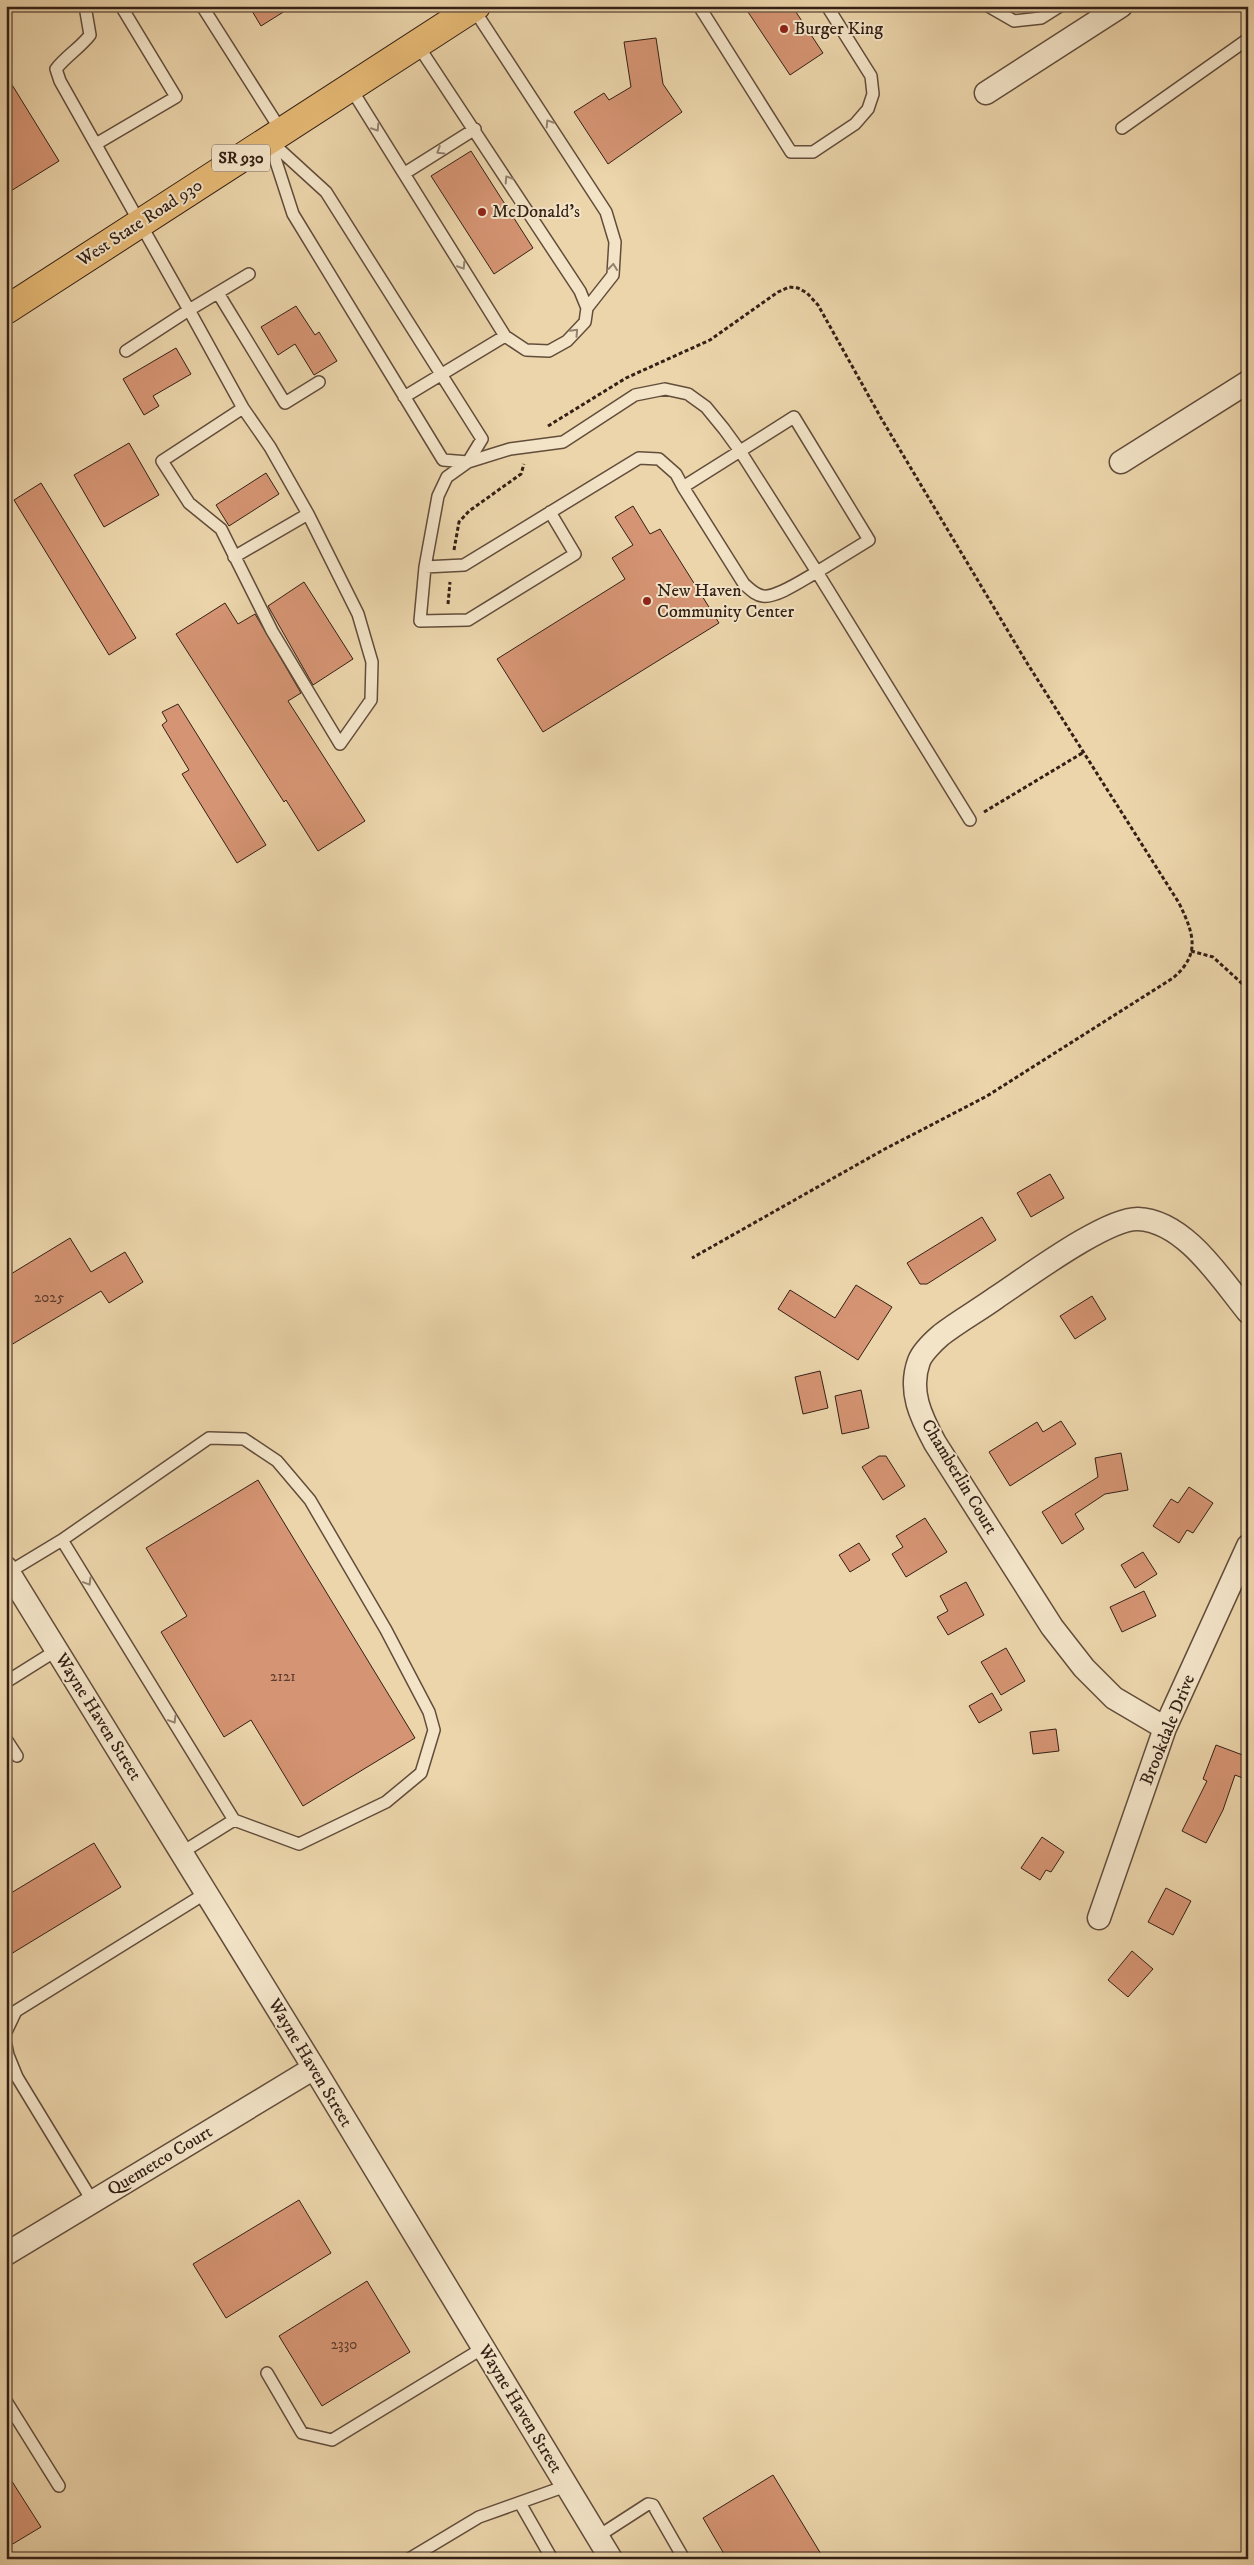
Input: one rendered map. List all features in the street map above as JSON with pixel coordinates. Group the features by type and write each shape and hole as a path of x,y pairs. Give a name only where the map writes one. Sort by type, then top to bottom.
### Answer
{"highway":[{"name":"West State Road 930","path":"6,310 475,7"}],"street":[{"path":"986,93 1121,6"},
{"path":"1121,462 1248,382"},
{"name":"Chamberlin Court","path":"1165,1728 1114,1698 1084,1668 1052,1627 935,1444 921,1415 914,1389 920,1360 939,1336 1081,1242 1112,1227 1138,1219 1163,1225 1185,1238 1248,1312"},
{"name":"Brookdale Drive","path":"1099,1918 1165,1728 1248,1546"},
{"name":"Wayne Haven Street","path":"8,1570 314,2068 611,2559"},
{"name":"Quemetco Court","path":"6,2254 314,2068"}],"lane":[{"path":"85,6 90,34 84,44 65,58 56,69 60,81 243,408 270,447 308,514 358,614 372,662 371,700 340,744 272,631 221,530 190,503 162,460 243,408"},
{"path":"96,144 176,97 121,6"},
{"path":"202,6 276,136 326,192 443,374 482,439 468,462"},
{"path":"700,6 791,152 813,152 855,124 868,109 873,94 872,76 827,6"},
{"path":"988,6 1014,21 1041,18 1060,6"},
{"path":"350,87 505,336 526,350 549,351 567,341 585,322 588,308 613,275 615,242 606,212 475,7"},
{"path":"1122,128 1248,39"},
{"path":"417,44 567,269 588,308"},
{"path":"405,173 475,129"},
{"path":"276,136 292,214 443,460 468,462"},
{"path":"126,351 249,274"},
{"path":"218,293 285,403 319,382"},
{"path":"404,397 505,336"},
{"path":"550,512 575,554 468,620 420,621 425,567 438,496 447,477 468,462 510,449 563,442 636,395 665,389 688,394 706,408 740,451 970,820"},
{"path":"425,567 464,566 639,458 659,458 676,474 683,487 744,584 756,594 765,597 775,594 817,572 869,540 794,417 683,487"},
{"path":"234,557 308,514"},
{"path":"8,1570 62,1540 209,1438 244,1439 277,1461 310,1500 386,1630 429,1712 434,1730 422,1773 386,1802 299,1844 234,1820 62,1540"},
{"path":"6,1682 57,1650"},
{"path":"6,1739 17,1756"},
{"path":"181,1853 234,1820"},
{"path":"6,2032 16,2011 206,1893"},
{"path":"6,2045 17,2077 93,2202"},
{"path":"267,2373 302,2433 332,2440 483,2348"},
{"path":"6,2401 59,2486"},
{"path":"409,2559 479,2517 566,2486"},
{"path":"520,2503 552,2559"},
{"path":"597,2537 648,2504 653,2505 684,2559"}],"path":[{"path":"454,553 459,522 469,511 521,474 524,463"},
{"path":"447,612 450,581"},
{"path":"970,820 1084,752"},
{"path":"1191,951 1213,957 1248,989"}],"building":[{"path":"249,6 293,6 261,26"},
{"name":"Burger King","path":"744,6 792,6 823,53 790,75"},
{"path":"656,38 663,84 682,112 608,164 574,112 604,93 609,100 631,87 624,42"},
{"path":"6,75 59,161 6,194"},
{"name":"McDonald's","path":"471,151 533,248 494,274 431,176"},
{"path":"296,306 315,335 319,332 337,361 314,375 295,344 278,355 261,327"},
{"path":"176,348 191,374 153,396 159,406 144,415 123,379"},
{"path":"129,443 159,495 104,527 74,475"},
{"path":"266,473 279,494 229,526 216,505"},
{"path":"41,483 136,638 109,655 14,500"},
{"name":"New Haven Community Center","path":"633,506 650,534 660,529 719,623 543,732 497,659 625,579 612,558 633,545 615,517"},
{"path":"304,582 353,659 313,685 268,606"},
{"path":"225,603 238,624 255,614 301,693 288,701 365,821 318,851 286,800 284,802 176,634"},
{"path":"178,704 266,845 237,863 182,774 189,770 162,725 167,721 162,712"},
{"path":"1050,1174 1064,1198 1031,1217 1017,1193"},
{"path":"982,1217 996,1240 927,1284 920,1284 907,1263"},
{"path":"70,1238 91,1272 125,1252 143,1282 109,1303 101,1291 6,1348 6,1277"},
{"path":"856,1285 892,1307 858,1360 778,1309 790,1290 835,1318"},
{"path":"1092,1296 1106,1319 1075,1339 1060,1316"},
{"path":"820,1371 828,1408 803,1414 795,1377"},
{"path":"861,1390 869,1428 842,1434 835,1396"},
{"path":"1061,1421 1076,1444 1010,1486 989,1452 1037,1422 1043,1432"},
{"path":"1121,1453 1128,1490 1105,1494 1075,1514 1084,1529 1062,1544 1042,1512 1098,1477 1095,1458"},
{"path":"879,1456 886,1456 905,1486 883,1500 862,1467"},
{"path":"258,1480 415,1738 303,1806 251,1720 224,1737 161,1632 187,1616 146,1548"},
{"path":"1189,1487 1213,1503 1193,1533 1187,1530 1179,1543 1153,1526 1171,1499 1178,1503"},
{"path":"925,1518 947,1552 906,1577 892,1554 903,1547 896,1536"},
{"path":"859,1543 870,1560 850,1572 839,1555"},
{"path":"1143,1552 1157,1574 1135,1588 1121,1565"},
{"path":"966,1582 984,1615 948,1635 937,1617 948,1611 940,1596"},
{"path":"1144,1591 1156,1616 1122,1632 1110,1607"},
{"path":"1006,1648 1025,1681 1001,1695 981,1662"},
{"path":"992,1693 1002,1710 979,1723 969,1706"},
{"path":"1056,1729 1059,1751 1033,1754 1030,1732"},
{"path":"1216,1745 1248,1757 1248,1780 1235,1775 1223,1810 1206,1843 1182,1831 1207,1781 1203,1779"},
{"path":"1042,1837 1064,1852 1051,1872 1046,1870 1040,1880 1021,1868"},
{"path":"94,1843 121,1887 6,1957 6,1896"},
{"path":"1166,1888 1191,1901 1173,1935 1148,1922"},
{"path":"1132,1951 1153,1969 1128,1997 1108,1980"},
{"path":"299,2200 331,2253 226,2318 193,2264"},
{"path":"367,2281 410,2352 322,2406 279,2336"},
{"path":"6,2472 41,2527 6,2548"},
{"path":"773,2475 824,2559 727,2559 703,2518"}],"place":[{"name":"Burger King","path":"784,29"},
{"name":"McDonald's","path":"482,212"},
{"name":"New Haven Community Center","path":"647,601"}]}
